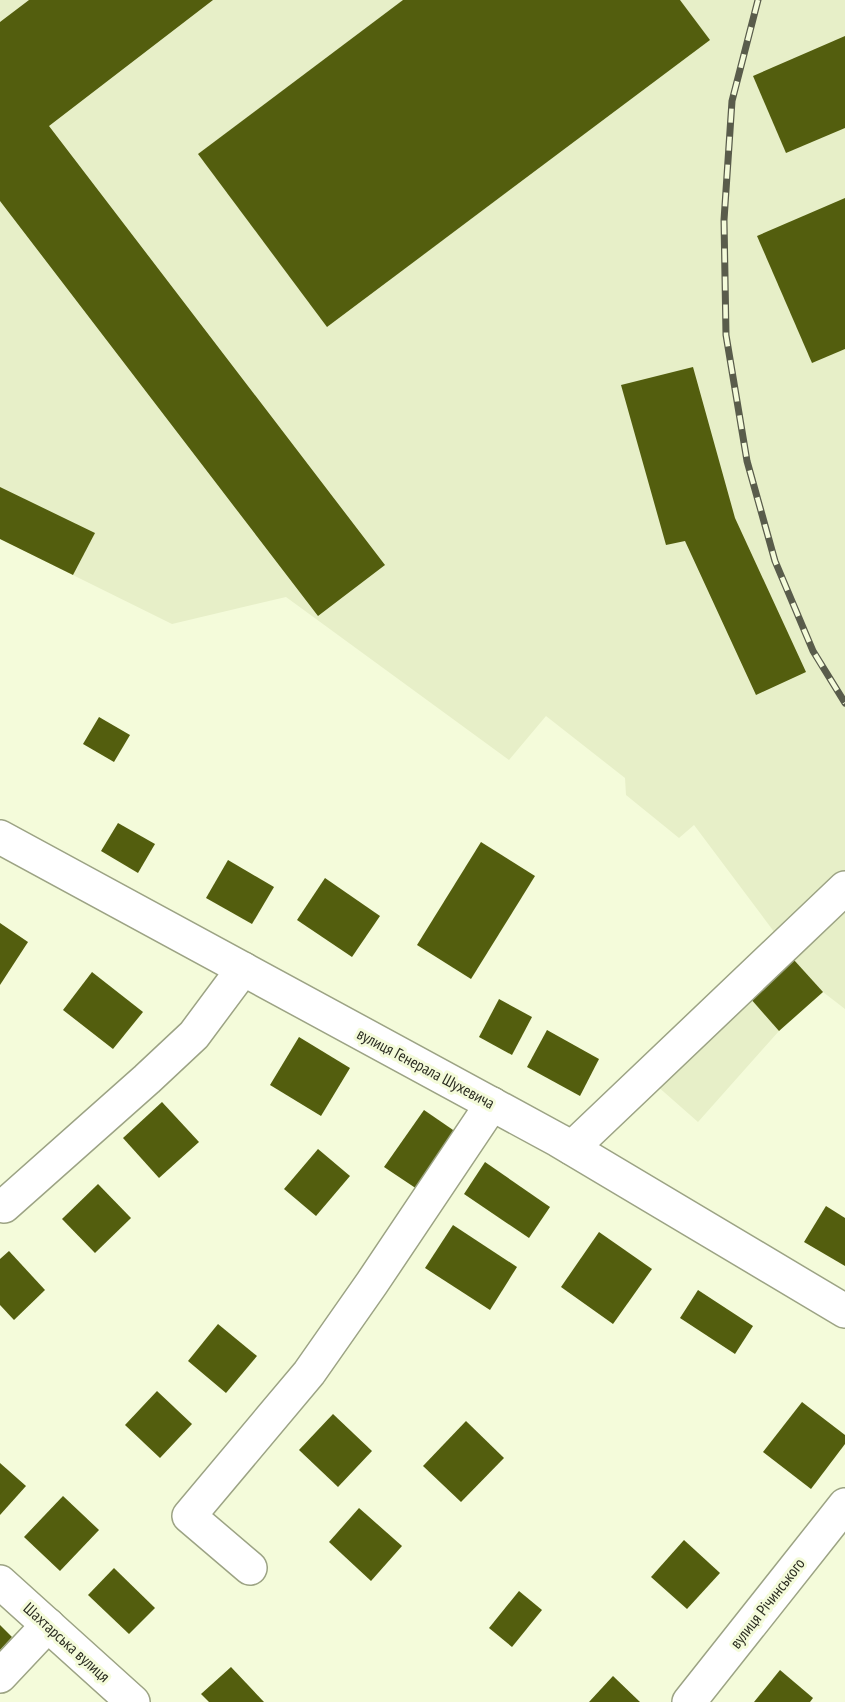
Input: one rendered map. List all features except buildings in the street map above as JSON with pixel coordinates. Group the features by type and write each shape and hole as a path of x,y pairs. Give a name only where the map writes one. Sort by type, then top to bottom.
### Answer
{"street":[{"name":"вулиця Генерала Шухевича","path":"0,837 572,1148 845,1311"},
{"path":"572,1148 845,888"},
{"path":"4,1206 194,1035 243,969"},
{"path":"250,1568 189,1516 309,1373 492,1104"},
{"name":"вулиця Річинського","path":"689,1702 845,1505"},
{"name":"Шахтарська вулиця","path":"0,1582 133,1702"},
{"path":"0,1676 48,1625"}],"shaded area":[{"path":"0,0 845,0 845,1009 823,992 779,1031 698,1122 656,1085 775,933 694,825 679,838 626,795 625,778 546,716 509,760 286,597 172,624 0,539"}],"railway":[{"path":"758,0 732,101 724,220 726,335 747,461 775,561 813,651 845,703"}]}
